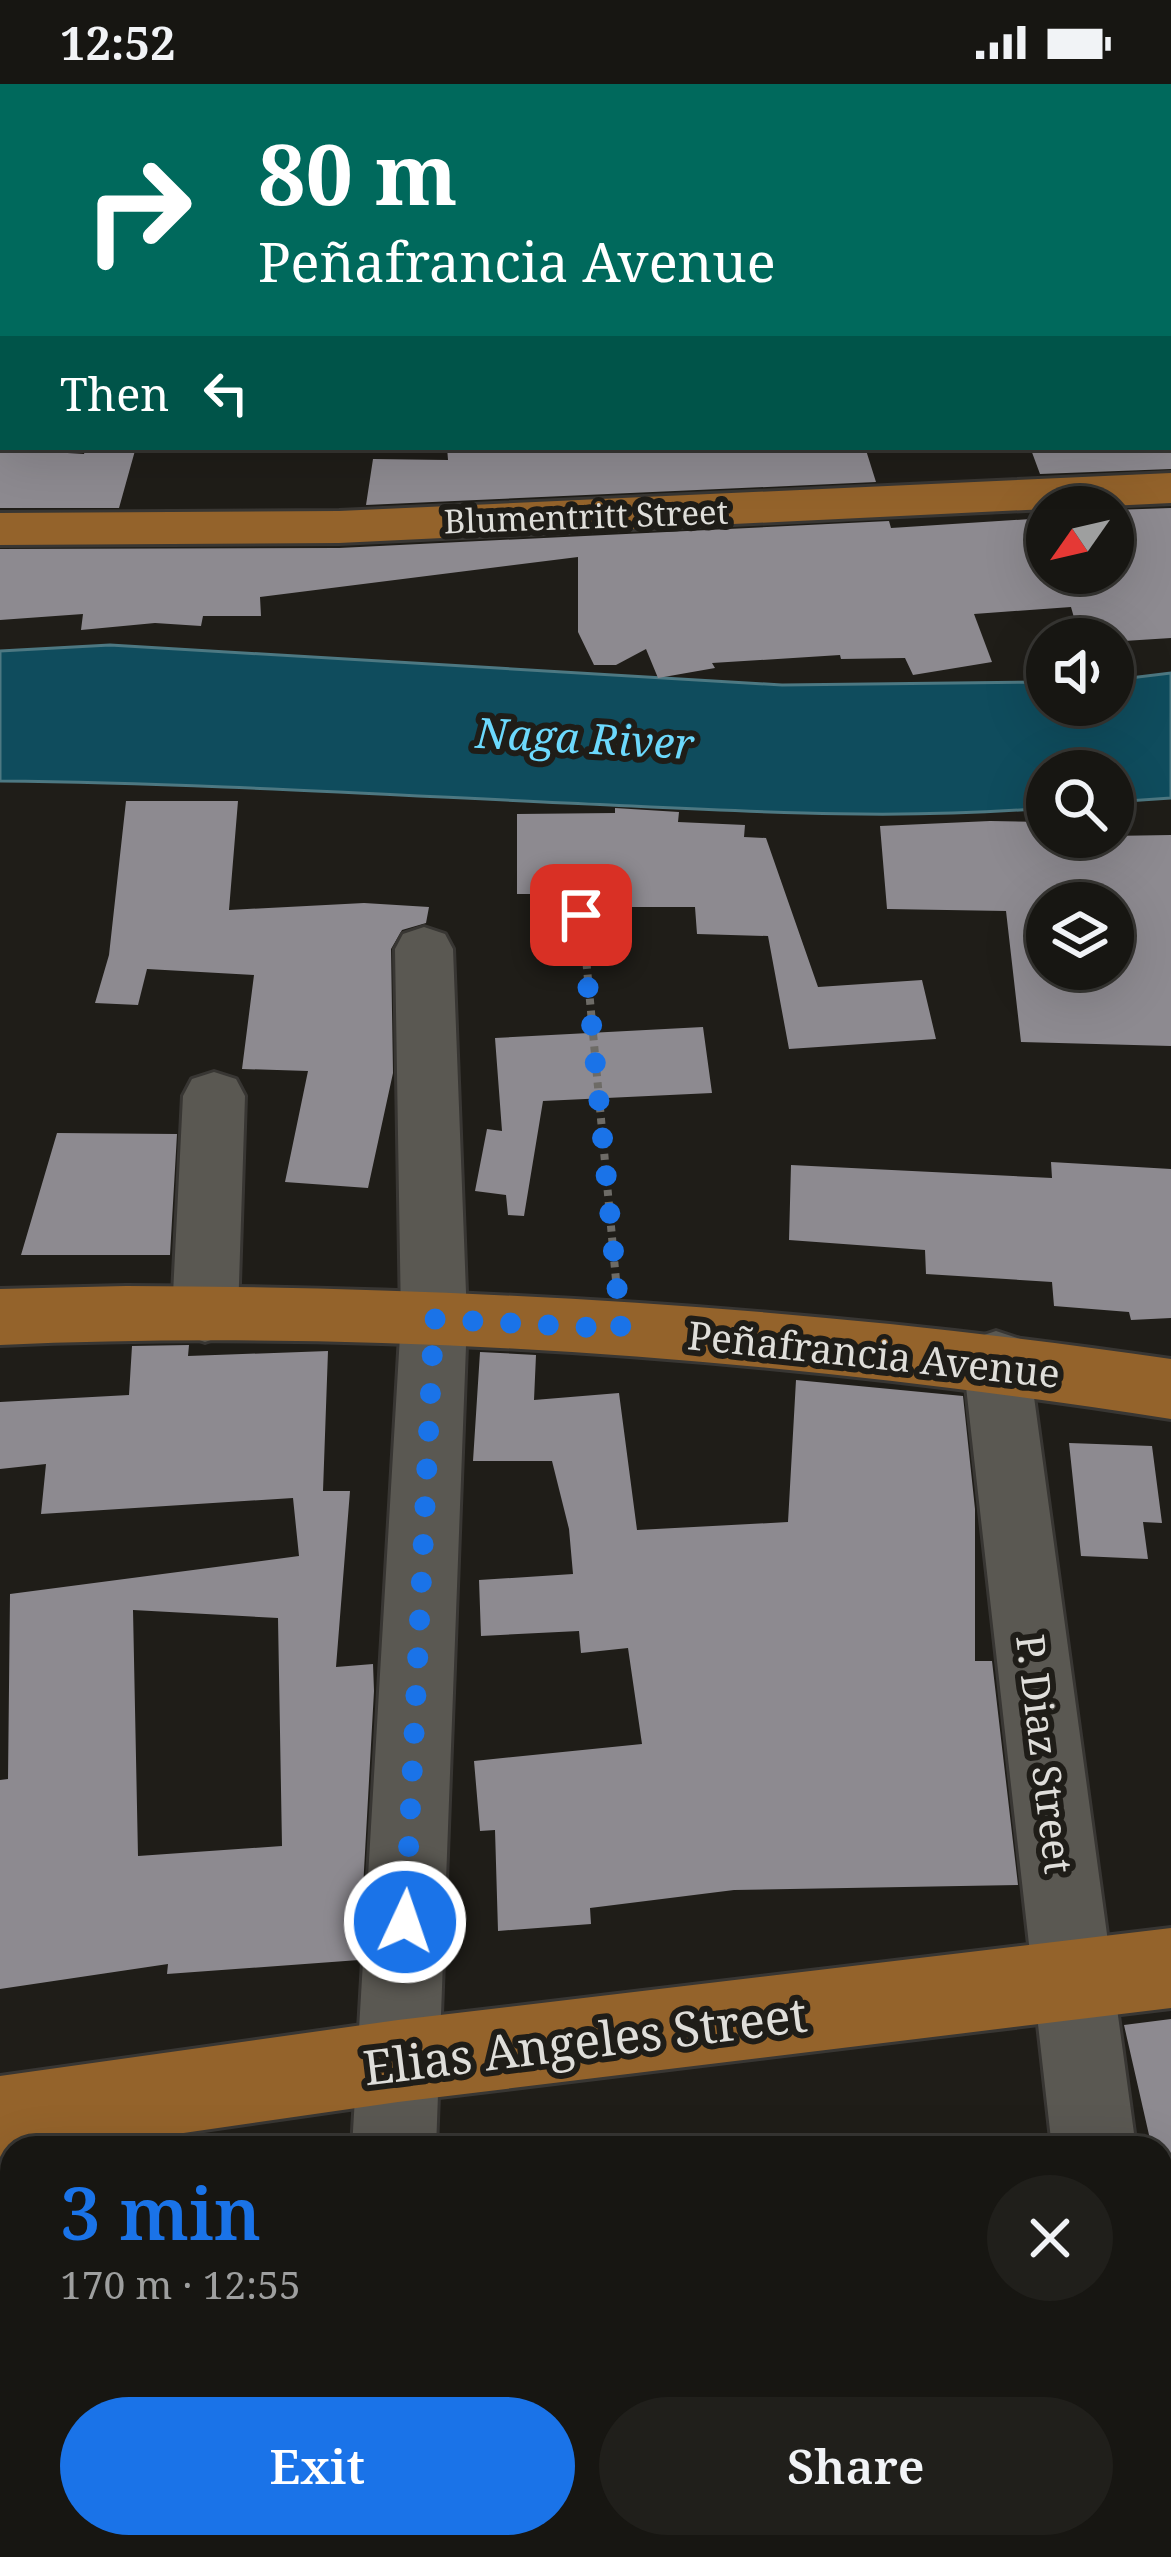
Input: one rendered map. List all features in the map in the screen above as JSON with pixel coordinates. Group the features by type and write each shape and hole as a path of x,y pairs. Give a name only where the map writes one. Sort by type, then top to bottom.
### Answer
{"main road":[{"name":"Blumentritt Street","path":"0,529 340,526 1171,488"},
{"name":"Peñafrancia Avenue","path":"0,1317 205,1314 621,1329 996,1360 1171,1389"},
{"name":"Elias Angeles Street","path":"0,2118 398,2061 1171,1968"}],"street":[{"path":"395,2136 434,1319 424,949"},
{"path":"205,1314 214,1096"},
{"name":"P. Diaz Street","path":"996,1360 1093,2136"}],"path":[{"path":"581,915 621,1329"}],"water":[{"name":"Naga River","path":"110,645 782,685 1026,682 1026,726 1134,726 1134,677 1171,673 1171,798 1134,801 1134,750 1026,750 1026,810 992,812 719,810 0,781 0,651"}],"building":[{"path":"0,450 84,454 85,450 135,450 119,508 0,508"},
{"path":"447,450 866,450 876,482 366,505 373,459 448,460"},
{"path":"1031,450 1171,450 1171,469 1040,474"},
{"path":"1171,508 1171,638 1134,640 1134,618 1074,618 1071,607 974,614 992,662 913,675 905,658 841,659 840,655 712,663 715,668 658,678 646,649 616,665 594,665 578,632 578,557 260,597 261,616 203,616 201,626 155,623 81,630 83,614 0,620 0,549 339,548 889,521 891,528 1026,519 1026,594 1134,594 1134,509"},
{"path":"126,801 238,801 229,910 364,903 429,907 426,923 402,930 391,949 393,1073 368,1188 285,1182 308,1071 242,1069 254,975 147,969 138,1005 95,1003 109,955"},
{"path":"615,808 679,812 678,822 745,825 744,837 766,838 818,987 922,980 936,1039 789,1049 768,936 697,934 695,907 612,907 612,914 572,913 573,894 517,894 517,814 615,813"},
{"path":"1026,822 1026,858 1134,858 1134,836 1171,835 1171,1046 1021,1042 1006,911 887,909 880,826"},
{"path":"703,1027 712,1093 543,1101 524,1216 508,1215 506,1195 475,1191 487,1129 502,1131 495,1038"},
{"path":"57,1133 177,1134 170,1255 21,1255"},
{"path":"1051,1162 1171,1169 1171,1318 1131,1320 1129,1312 1054,1306 1052,1282 926,1274 925,1250 789,1240 791,1165 1052,1178"},
{"path":"189,1345 188,1356 328,1351 323,1491 350,1491 336,1667 373,1664 359,1960 167,1974 168,1964 0,1989 0,1780 8,1779 10,1594 299,1556 293,1498 41,1514 46,1464 0,1469 0,1402 129,1395 132,1346","holes":["133,1610 278,1618 282,1846 138,1856"]},
{"path":"480,1352 536,1355 534,1400 619,1393 637,1530 788,1522 796,1380 963,1396 975,1509 975,1661 992,1661 1018,1885 734,1890 590,1908 591,1924 498,1931 495,1830 480,1831 474,1761 642,1744 628,1648 581,1653 579,1631 481,1636 479,1580 573,1574 569,1529 552,1461 473,1461"},
{"path":"1069,1443 1152,1446 1162,1523 1143,1522 1148,1559 1081,1556"},
{"path":"1171,2019 1171,2136 1149,2136 1124,2025"}],"route":[{"path":"405,1922 434,1319 621,1329 581,915"}]}
